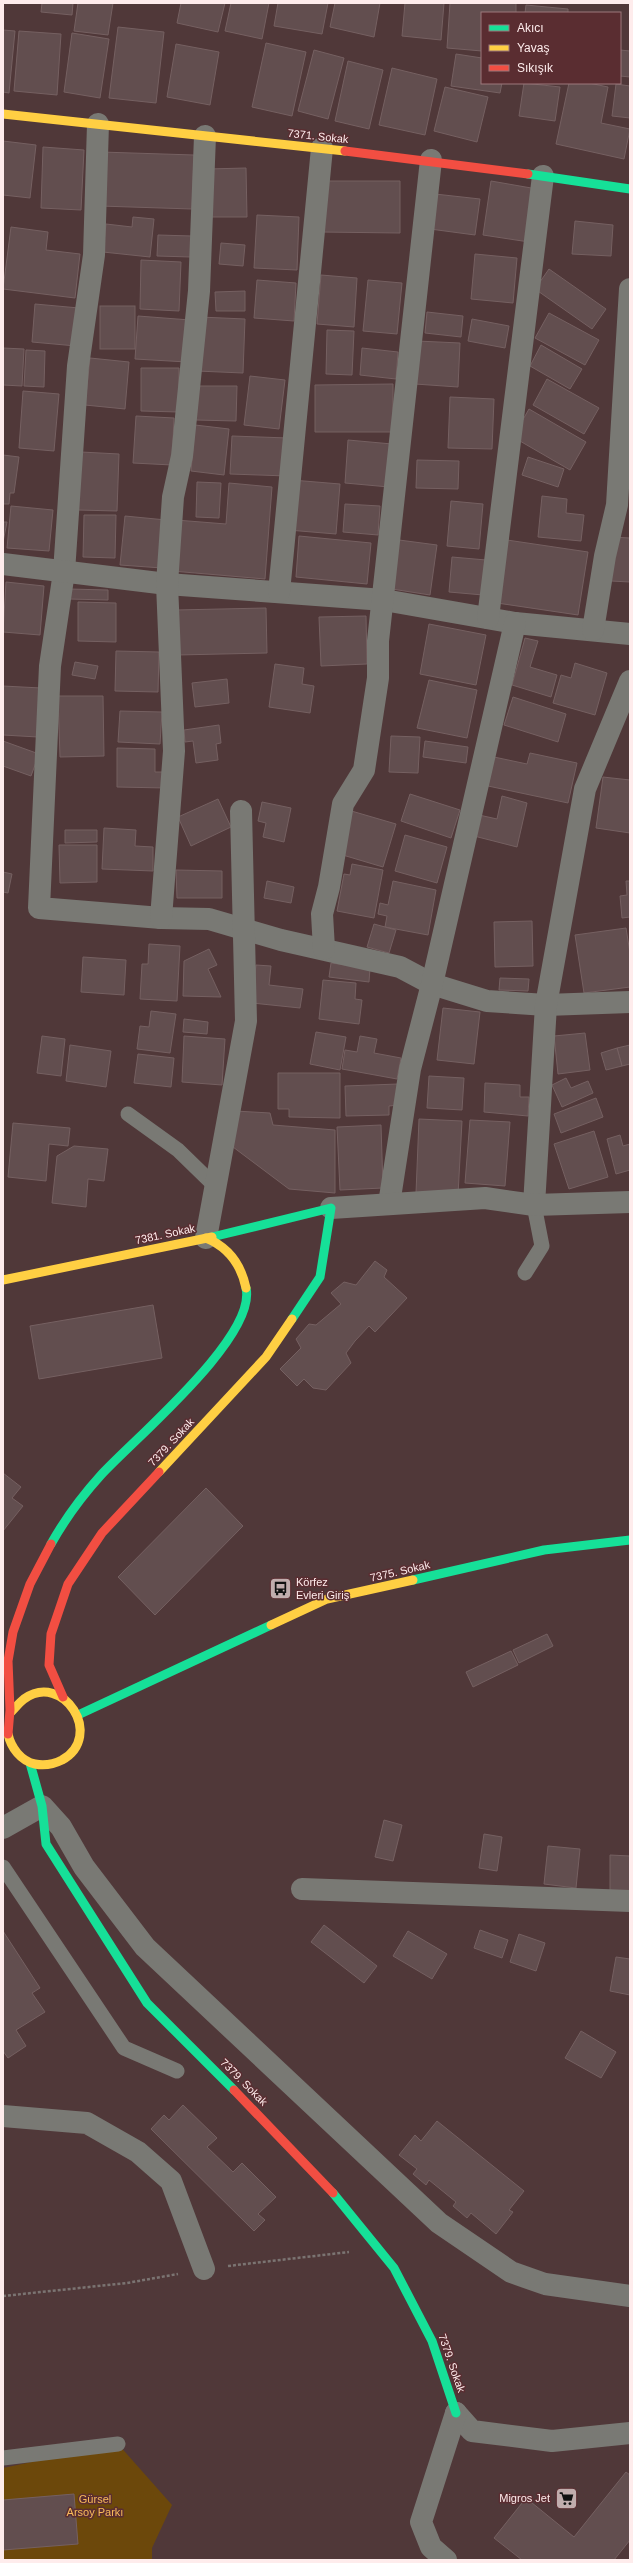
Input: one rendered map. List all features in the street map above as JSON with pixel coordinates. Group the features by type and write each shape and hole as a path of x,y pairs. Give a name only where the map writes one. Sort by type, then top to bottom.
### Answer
{"street":[{"name":"7371. Sokak","path":"3,114 431,160 630,189"},
{"path":"98,124 94,254 78,366 64,572 50,666 39,908 161,918 209,919 281,940 400,967 432,984 487,1001 546,1005 630,1002"},
{"path":"161,918 174,751 167,584 173,497 182,456 199,291 205,136"},
{"path":"279,592 322,148"},
{"path":"324,949 322,914 329,887 343,804 364,770 378,678 378,641 384,600 431,160"},
{"path":"488,618 543,176"},
{"path":"594,630 605,556 617,505 630,289"},
{"path":"3,564 167,584 384,600 515,623 630,634"},
{"path":"389,1204 410,1069 432,984 515,623"},
{"path":"534,1205 546,1005 585,789 630,681"},
{"path":"78,1715 79,1739 74,1750 54,1764 42,1765 30,1763 20,1756 12,1747 8,1736 7,1724 10,1712 6,1669 13,1632 34,1577 63,1522 104,1472 216,1357 236,1330 248,1305 245,1283 237,1264 227,1249 206,1238 246,1021 241,811"},
{"path":"331,1208 485,1198 534,1205 630,1202"},
{"name":"7381. Sokak","path":"3,1280 206,1238 331,1208"},
{"name":"7379. Sokak","path":"78,1715 63,1697 49,1665 51,1634 68,1584 102,1533 266,1357 320,1277 331,1208"},
{"name":"7375. Sokak","path":"78,1715 327,1599 544,1550 630,1540"},
{"path":"10,1712 18,1702 33,1693 51,1692 63,1697"},
{"name":"7379. Sokak","path":"30,1763 42,1806 46,1844 147,2003 287,2143 343,2204 394,2268 432,2341 456,2413"},
{"path":"3,1828 42,1806 62,1827 84,1867 145,1947 439,2223 511,2272 545,2284 630,2296"},
{"path":"302,1889 630,1901"},
{"path":"3,2116 87,2123 138,2152 171,2181 204,2269"},
{"path":"456,2413 472,2431 552,2441 630,2433"},
{"path":"446,2560 430,2547 421,2522 456,2413"}],"lane":[{"path":"128,1114 178,1150 216,1187"},
{"path":"524,1273 542,1246 534,1205"},
{"path":"3,1867 124,2048 177,2071"},
{"path":"3,2458 118,2444"}],"green space":[{"name":"Gürsel Arsoy Parkı","path":"118,2444 172,2505 152,2548 152,2560 3,2560 3,2468"}],"building":[{"path":"42,3 73,3 72,15 41,12"},
{"path":"78,3 113,3 108,35 74,31"},
{"path":"181,3 225,3 218,32 177,23"},
{"path":"231,3 269,3 262,39 225,31"},
{"path":"278,3 328,3 322,34 274,26"},
{"path":"335,3 380,3 374,37 330,27"},
{"path":"405,3 444,3 441,40 402,36"},
{"path":"450,3 516,3 516,12 481,12 481,51 447,48"},
{"path":"526,5 568,9 568,12 525,12"},
{"path":"118,27 164,32 156,103 109,98"},
{"path":"3,30 15,31 9,93 3,92"},
{"path":"19,31 61,34 57,95 14,91"},
{"path":"72,33 109,39 100,98 64,92"},
{"path":"266,43 306,52 292,116 252,107"},
{"path":"176,44 219,52 210,105 167,97"},
{"path":"314,50 344,58 328,119 298,111"},
{"path":"621,50 630,51 630,77 621,76"},
{"path":"456,54 481,58 481,84 502,84 500,93 451,86"},
{"path":"348,61 383,70 369,129 335,121"},
{"path":"392,68 437,79 425,135 379,125"},
{"path":"524,84 560,87 555,121 519,116"},
{"path":"569,84 594,84 608,87 601,123 630,129 624,159 556,144"},
{"path":"616,84 630,86 630,118 612,116"},
{"path":"445,87 488,97 477,142 434,131"},
{"path":"3,141 36,145 30,198 3,195"},
{"path":"43,147 84,150 81,210 41,208"},
{"path":"101,152 194,155 192,209 100,206"},
{"path":"246,168 247,217 208,217 208,169"},
{"path":"320,181 400,181 400,233 320,232"},
{"path":"491,181 537,189 529,242 483,235"},
{"path":"435,194 480,199 475,235 430,229"},
{"path":"257,215 299,217 297,270 254,268"},
{"path":"133,217 154,219 150,257 103,252 106,224 132,227"},
{"path":"575,221 613,225 611,256 572,254"},
{"path":"11,227 48,232 46,250 80,254 75,298 3,289"},
{"path":"158,235 192,236 191,257 157,256"},
{"path":"221,243 245,245 243,266 219,264"},
{"path":"475,254 517,258 513,303 471,299"},
{"path":"141,260 181,262 179,311 140,309"},
{"path":"549,269 606,309 592,329 535,289"},
{"path":"321,275 357,278 354,327 317,324"},
{"path":"257,280 296,283 294,321 254,318"},
{"path":"368,280 402,283 397,334 363,331"},
{"path":"245,291 245,311 216,311 215,292"},
{"path":"35,304 79,308 76,346 32,342"},
{"path":"100,306 135,306 135,349 100,349"},
{"path":"427,312 463,316 461,337 425,333"},
{"path":"549,313 599,340 585,365 535,338"},
{"path":"138,316 190,320 187,362 135,359"},
{"path":"200,317 245,319 243,373 197,371"},
{"path":"472,319 509,326 505,348 468,341"},
{"path":"327,330 354,331 352,375 326,374"},
{"path":"417,341 460,343 458,387 415,384"},
{"path":"541,345 582,369 570,389 530,366"},
{"path":"3,348 24,349 22,386 3,385"},
{"path":"362,348 398,352 396,379 360,375"},
{"path":"26,350 45,351 44,387 24,386"},
{"path":"90,358 129,362 125,409 85,405"},
{"path":"141,368 179,368 179,412 141,411"},
{"path":"250,376 285,380 279,429 244,425"},
{"path":"547,379 599,408 584,434 533,405"},
{"path":"393,384 393,432 315,432 315,385"},
{"path":"196,386 237,386 236,421 196,420"},
{"path":"23,391 59,394 54,451 19,448"},
{"path":"450,397 494,399 492,449 448,448"},
{"path":"529,409 586,442 570,470 513,437"},
{"path":"136,416 174,418 172,465 133,463"},
{"path":"195,425 229,429 224,475 191,471"},
{"path":"232,436 288,438 287,476 230,474"},
{"path":"348,440 392,444 389,487 345,483"},
{"path":"81,452 119,454 117,511 78,510"},
{"path":"3,455 19,457 14,493 10,493 9,504 3,504"},
{"path":"528,457 564,469 558,487 522,475"},
{"path":"417,460 459,461 458,489 416,488"},
{"path":"292,480 340,484 336,534 288,530"},
{"path":"197,482 221,483 219,518 196,517"},
{"path":"229,483 272,487 265,579 172,571 176,520 226,524"},
{"path":"542,496 567,499 566,513 584,515 581,541 538,537"},
{"path":"451,501 483,504 479,549 447,546"},
{"path":"345,504 380,506 378,535 343,532"},
{"path":"11,506 53,510 49,551 7,548"},
{"path":"84,515 116,515 115,558 83,557"},
{"path":"125,516 166,520 162,568 120,565"},
{"path":"3,522 7,522 3,542"},
{"path":"299,536 371,543 367,584 296,577"},
{"path":"611,537 630,538 630,582 611,581"},
{"path":"399,540 437,545 430,595 392,589"},
{"path":"507,540 588,552 578,615 497,603"},
{"path":"452,557 486,560 483,595 449,592"},
{"path":"6,582 44,586 40,635 3,632"},
{"path":"69,589 108,590 108,600 69,599"},
{"path":"78,602 116,603 116,642 78,641"},
{"path":"266,608 267,653 177,655 176,610"},
{"path":"366,616 367,664 321,666 319,617"},
{"path":"429,624 486,635 476,685 420,674"},
{"path":"525,638 538,641 530,667 557,675 551,697 512,685"},
{"path":"116,651 159,652 158,692 115,691"},
{"path":"75,662 98,666 95,679 72,675"},
{"path":"575,663 607,673 595,715 553,703 561,675 571,678"},
{"path":"275,664 304,668 302,684 314,686 310,713 269,707"},
{"path":"227,679 229,703 195,707 192,683"},
{"path":"429,680 477,690 467,738 417,728"},
{"path":"3,686 41,688 38,737 3,735"},
{"path":"58,696 103,696 104,756 60,757"},
{"path":"513,697 566,714 558,742 504,725"},
{"path":"120,711 162,712 160,744 118,742"},
{"path":"219,725 221,743 216,744 218,760 196,763 193,741 185,742 184,730"},
{"path":"391,736 420,737 418,773 389,772"},
{"path":"3,741 39,754 31,776 3,766"},
{"path":"425,741 468,747 466,763 423,757"},
{"path":"117,748 155,749 155,772 166,772 166,788 117,787"},
{"path":"530,753 577,763 568,803 488,786 494,757 527,764"},
{"path":"603,777 630,780 630,833 596,828"},
{"path":"410,794 460,810 451,838 401,821"},
{"path":"502,796 527,803 517,847 474,836 479,815 497,819"},
{"path":"218,799 231,827 191,846 178,817"},
{"path":"262,802 291,808 284,842 263,837 266,823 258,821"},
{"path":"348,810 396,824 383,867 336,853"},
{"path":"104,828 136,830 135,846 153,847 153,871 102,869"},
{"path":"65,830 97,830 97,842 65,843"},
{"path":"405,835 447,847 437,883 395,871"},
{"path":"59,845 97,845 97,882 60,883"},
{"path":"352,864 383,870 374,918 337,911 344,874 350,875"},
{"path":"176,870 222,871 222,898 177,898"},
{"path":"3,872 12,874 8,893 3,892"},
{"path":"267,881 294,887 291,903 264,898"},
{"path":"393,881 436,890 428,935 385,927 387,916 378,914 380,903 388,905"},
{"path":"626,881 630,881 630,917 622,918 620,896 627,895"},
{"path":"532,921 533,966 495,967 494,922"},
{"path":"374,924 396,930 389,953 367,947"},
{"path":"626,928 630,953 630,987 584,993 575,935"},
{"path":"149,944 180,946 177,1001 140,999 142,964 148,964"},
{"path":"209,949 217,965 208,969 221,997 183,996 184,961"},
{"path":"83,957 126,960 124,995 81,992"},
{"path":"331,963 370,968 369,982 329,977"},
{"path":"256,965 271,966 269,985 303,989 300,1008 252,1003"},
{"path":"500,978 529,979 528,991 499,990"},
{"path":"323,980 356,983 355,999 362,1000 359,1024 319,1019"},
{"path":"443,1008 480,1012 474,1064 437,1060"},
{"path":"151,1011 176,1014 170,1053 137,1049 140,1026 149,1027"},
{"path":"184,1019 208,1022 207,1034 183,1032"},
{"path":"316,1032 346,1037 340,1070 310,1064"},
{"path":"585,1033 590,1070 558,1074 554,1036"},
{"path":"42,1036 65,1039 61,1076 37,1073"},
{"path":"184,1036 225,1039 222,1085 182,1082"},
{"path":"360,1036 377,1039 374,1053 401,1058 397,1079 342,1069 345,1050 357,1052"},
{"path":"70,1045 111,1051 106,1087 66,1081"},
{"path":"630,1045 630,1064 622,1066 617,1048"},
{"path":"617,1048 622,1066 606,1070 601,1053"},
{"path":"138,1054 174,1058 171,1087 134,1083"},
{"path":"278,1073 340,1073 340,1118 289,1117 289,1109 278,1109"},
{"path":"429,1076 464,1078 462,1110 427,1108"},
{"path":"566,1078 571,1088 588,1081 593,1093 562,1107 552,1085"},
{"path":"485,1083 520,1085 520,1097 529,1097 528,1116 484,1112"},
{"path":"398,1084 399,1105 389,1106 389,1115 346,1116 345,1086"},
{"path":"596,1098 603,1117 561,1133 554,1114"},
{"path":"235,1111 270,1113 273,1125 335,1130 335,1193 289,1189 233,1147"},
{"path":"419,1119 462,1121 458,1195 416,1193"},
{"path":"470,1120 510,1122 505,1186 465,1183"},
{"path":"13,1123 70,1128 68,1146 49,1144 46,1181 8,1177"},
{"path":"381,1125 383,1188 340,1190 337,1127"},
{"path":"594,1131 608,1177 569,1189 554,1144"},
{"path":"620,1135 623,1146 630,1144 630,1170 616,1174 607,1139"},
{"path":"74,1146 108,1149 104,1181 88,1179 86,1207 52,1203 57,1156"},
{"path":"375,1261 387,1270 384,1277 407,1298 375,1332 369,1326 355,1341 346,1353 351,1363 326,1390 313,1388 304,1379 297,1386 280,1369 301,1348 296,1339 309,1324 316,1325 341,1304 331,1293 344,1282 356,1285"},
{"path":"153,1305 162,1358 39,1379 30,1326"},
{"path":"3,1473 21,1487 12,1498 23,1506 3,1531"},
{"path":"206,1488 243,1526 155,1615 118,1577"},
{"path":"547,1634 553,1646 519,1663 513,1650"},
{"path":"511,1651 518,1665 473,1687 466,1672"},
{"path":"384,1820 402,1825 393,1861 375,1857"},
{"path":"484,1834 502,1837 497,1871 479,1868"},
{"path":"548,1846 580,1849 576,1888 544,1884"},
{"path":"610,1855 630,1856 630,1891 610,1891"},
{"path":"324,1925 377,1966 364,1983 311,1942"},
{"path":"480,1930 508,1940 502,1958 474,1948"},
{"path":"3,1931 40,1988 32,1993 45,2012 16,2030 26,2046 8,2058 3,2051"},
{"path":"408,1931 447,1954 432,1979 393,1956"},
{"path":"519,1934 545,1943 536,1971 510,1962"},
{"path":"616,1957 630,1959 630,1995 610,1991"},
{"path":"581,2031 616,2052 601,2078 565,2058"},
{"path":"183,2105 217,2138 207,2147 233,2172 242,2163 276,2197 258,2214 265,2220 254,2231 151,2129 164,2115 169,2120"},
{"path":"437,2121 524,2191 509,2210 513,2212 496,2234 471,2213 467,2218 453,2206 456,2202 429,2180 426,2185 413,2174 417,2169 399,2155 415,2135 421,2141"},
{"path":"626,2472 630,2475 630,2540 614,2560 522,2560 494,2538 526,2498 574,2537"},
{"path":"74,2494 78,2544 3,2550 3,2500"}],"traffic: fast":[{"path":"528,174 630,189"},
{"path":"212,1237 331,1208 320,1277 292,1319"},
{"path":"51,1544 81,1499 101,1475 164,1413 214,1359 233,1333 244,1309 246,1288"},
{"path":"413,1580 544,1550 630,1540"},
{"path":"78,1715 271,1625"},
{"path":"30,1763 42,1806 46,1844 147,2003 234,2090"},
{"path":"333,2193 394,2268 432,2341 456,2413"}],"traffic: slow":[{"path":"3,114 345,151"},
{"path":"3,1280 212,1237"},
{"path":"206,1238 221,1246 232,1257 241,1271 246,1288"},
{"path":"159,1472 266,1357 292,1319"},
{"path":"271,1625 327,1599 413,1580"},
{"path":"8,1734 14,1749 21,1757 35,1764 42,1765 53,1764 62,1760 74,1749 80,1736 79,1723 74,1710 64,1700 52,1693 39,1693 24,1699 11,1712"}],"traffic: jam":[{"path":"345,151 528,174"},
{"path":"63,1697 49,1665 51,1634 68,1584 102,1533 159,1472"},
{"path":"8,1734 10,1710 8,1661 13,1632 30,1584 51,1544"},
{"path":"234,2090 333,2193"}],"place":[{"name":"Körfez Evleri Giriş","path":"281,1588"},
{"name":"Migros Jet","path":"566,2498"}]}
